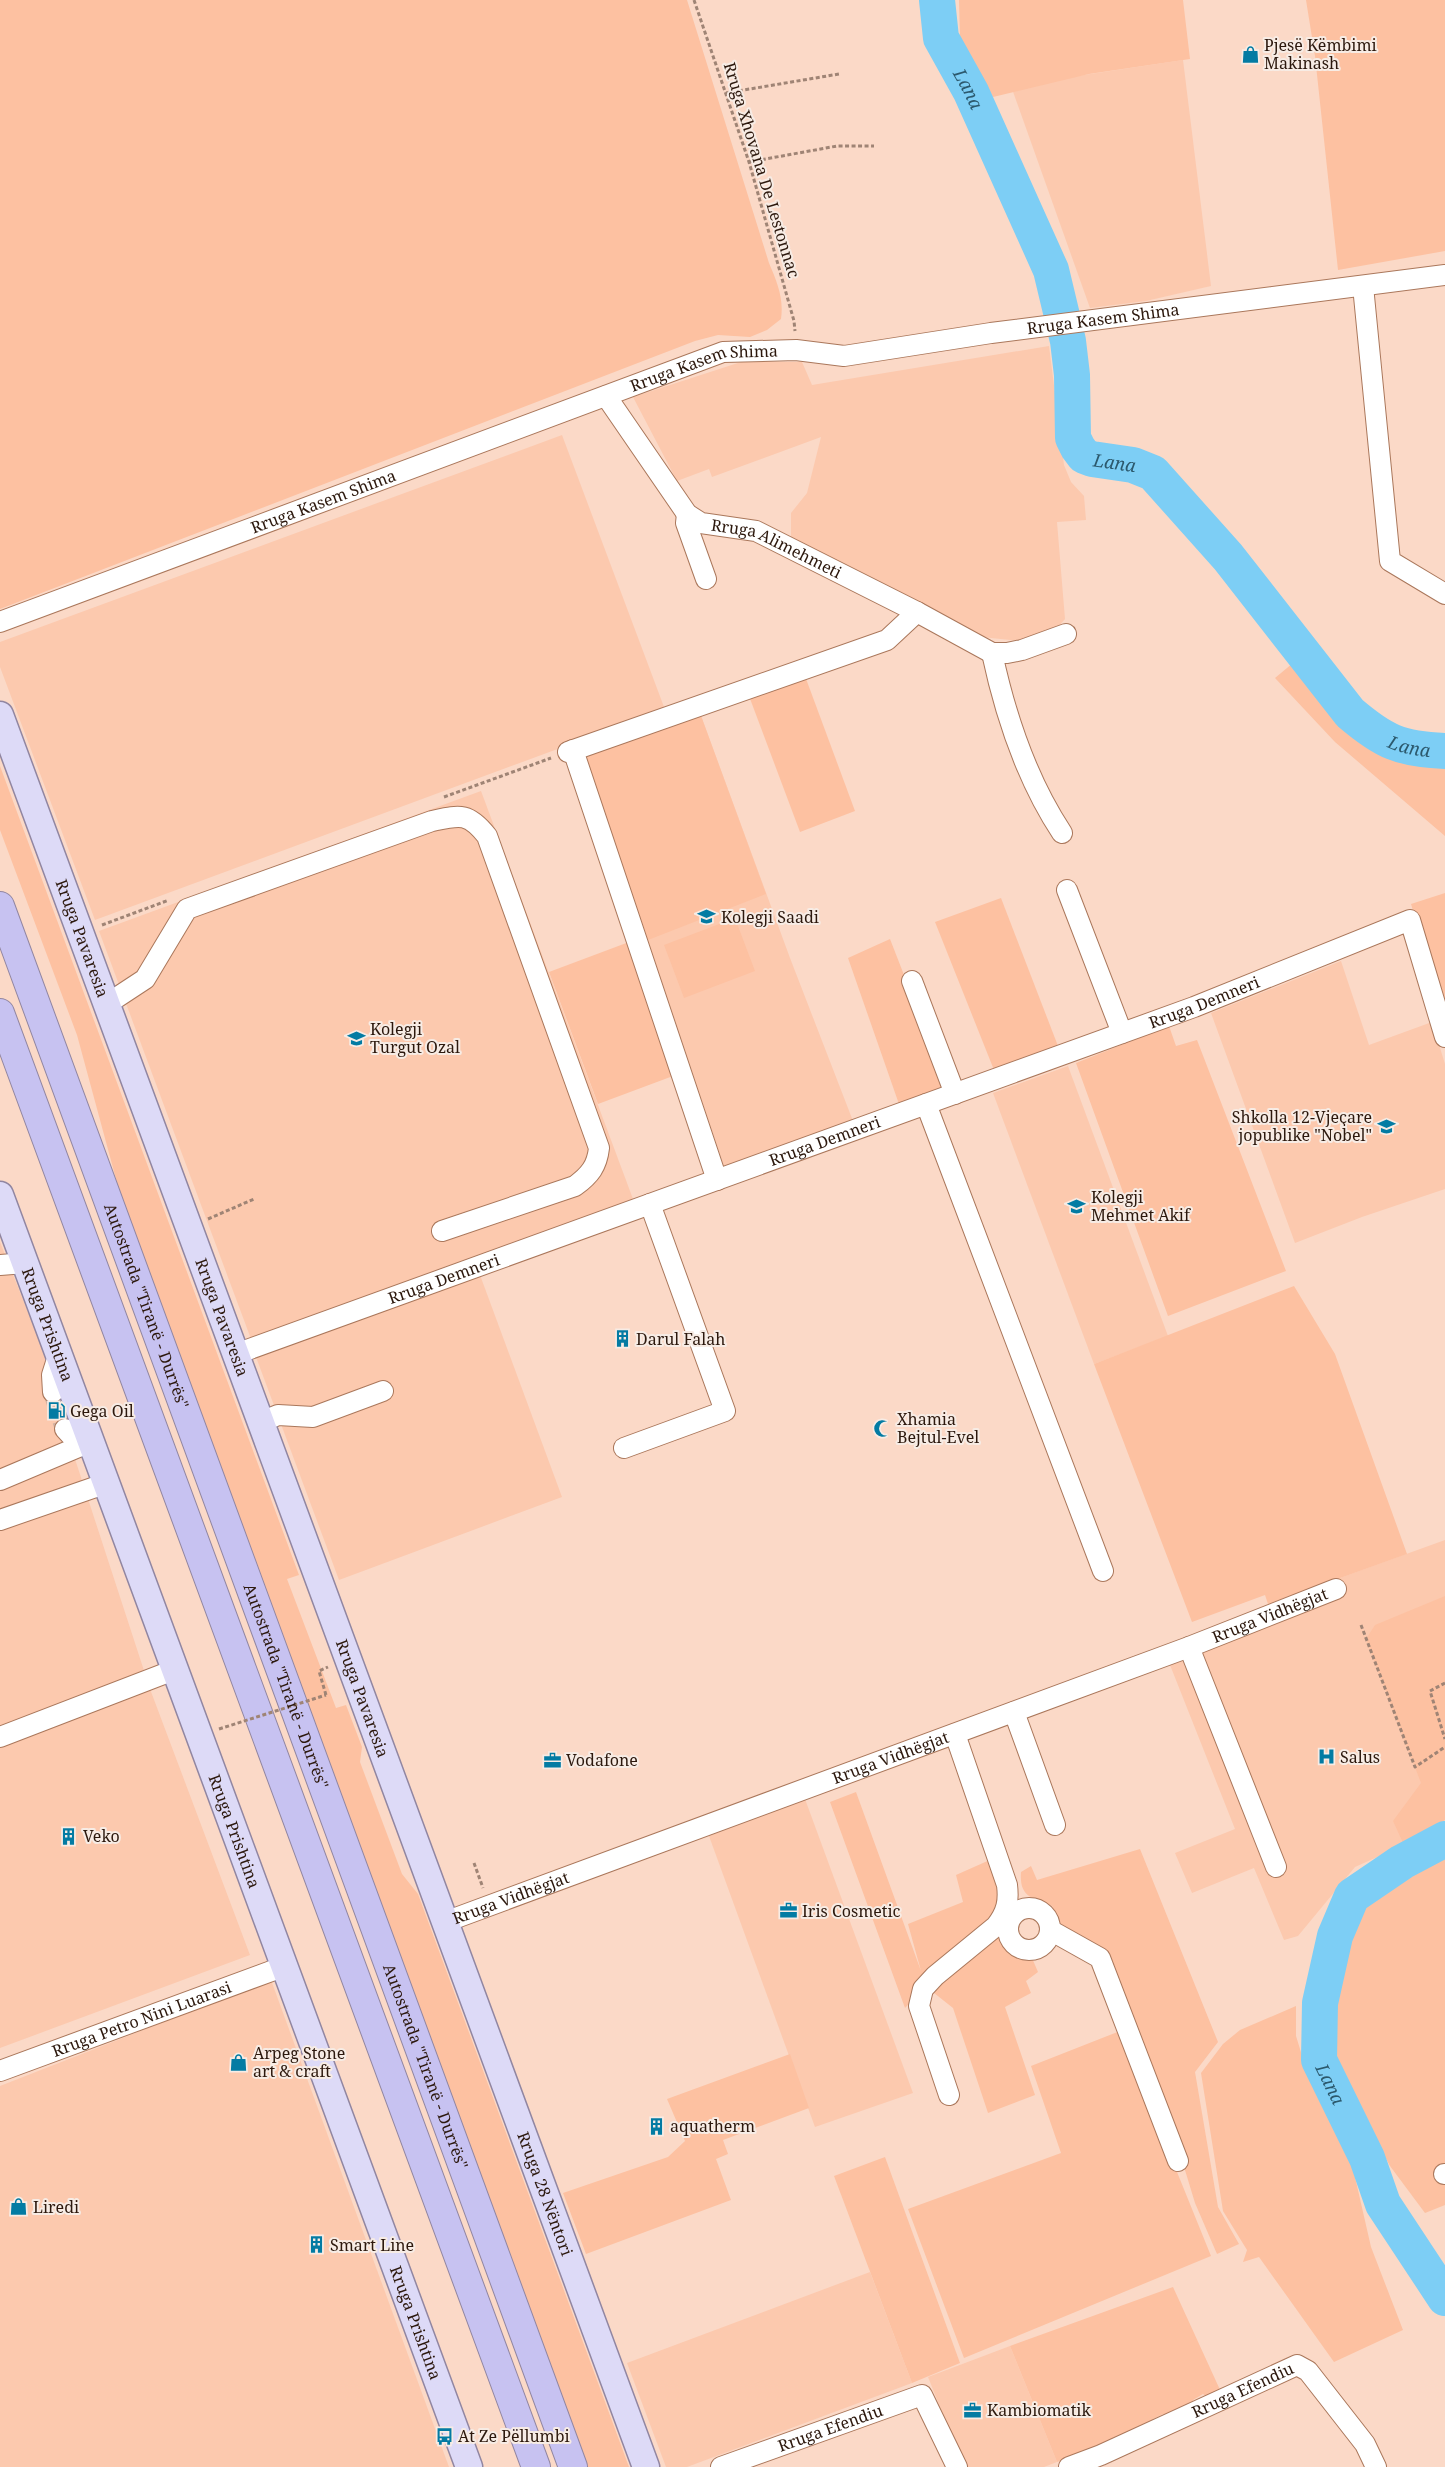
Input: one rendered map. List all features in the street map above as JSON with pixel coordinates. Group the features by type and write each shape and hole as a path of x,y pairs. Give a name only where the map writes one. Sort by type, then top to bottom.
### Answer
{"highway":[{"name":"Autostrada \"Tiranë - Durrës\"","path":"0,906 573,2467"},
{"path":"0,1013 536,2467"}],"main road":[{"name":"Rruga Pavaresia","path":"0,714 445,1922"},
{"name":"Rruga Prishtina","path":"0,1195 13,1264 58,1353 89,1449 106,1483 469,2467"},
{"name":"Rruga 28 Nëntori","path":"445,1922 646,2467"}],"street":[{"name":"Rruga Kasem Shima","path":"0,622 723,352 796,350 844,356 991,333 1445,275"},
{"path":"1363,286 1390,561 1445,594"},
{"path":"606,396 687,514 686,523 706,579"},
{"name":"Rruga Alimehmeti","path":"687,514 701,523 756,531 917,612 992,653"},
{"path":"717,1180 570,751 887,640 917,612"},
{"path":"1062,833 1038,794 1012,724 992,653 1022,650 1066,634"},
{"path":"107,1004 145,980 187,909 432,821 456,816 475,821 487,836 600,1148 598,1162 589,1176 575,1186 442,1231"},
{"path":"1067,890 1122,1033"},
{"name":"Rruga Demneri","path":"236,1354 1194,1007 1410,920 1445,1037"},
{"path":"912,981 955,1094"},
{"path":"926,1104 1103,1571"},
{"path":"624,1448 725,1411 650,1204"},
{"path":"53,1392 52,1375 58,1353"},
{"path":"261,1422 278,1416 313,1417 383,1391"},
{"path":"65,1429 89,1449"},
{"path":"0,1480 89,1449"},
{"path":"0,1520 106,1483"},
{"name":"Rruga Vidhëgjat","path":"445,1922 1189,1647 1336,1589"},
{"path":"1189,1647 1276,1867"},
{"path":"0,1737 174,1670"},
{"path":"1014,1712 1055,1825"},
{"path":"949,2095 918,2006 923,1989 935,1976 1004,1922 1016,1912 1029,1908 1036,1909 1047,1917 1050,1930 1048,1937 1039,1948 1025,1950 1018,1947 1009,1936 1004,1922 1009,1901 1007,1885 955,1734"},
{"path":"1050,1930 1100,1958 1178,2161"},
{"name":"Rruga Petro Nini Luarasi","path":"0,2071 285,1966"},
{"name":"Rruga Efendiu","path":"1069,2467 1100,2455 1297,2366 1308,2371 1365,2444 1376,2467"},
{"name":"Rruga Efendiu","path":"721,2467 922,2395 957,2467"}],"path":[{"name":"Rruga Xhovana De Lestonnac","path":"694,0 750,162 794,321 796,350"},
{"path":"726,93 840,74"},
{"path":"750,162 837,146 874,146"},
{"path":"189,1227 254,1199"},
{"path":"1361,1625 1415,1768 1445,1747"},
{"path":"219,1729 326,1695 320,1671 323,1670"},
{"path":"1445,1683 1430,1691 1445,1739"},
{"path":"474,1863 490,1905"}],"shaded area":[{"path":"0,0 687,0 779,290 782,304 781,319 767,330 750,337 718,335 695,341 0,609"},
{"path":"959,0 1183,0 1190,59 1089,74 993,97 960,39"},
{"path":"1306,0 1445,0 1445,251 1338,270 1315,56"},
{"path":"1183,60 1211,286 1146,301 1090,308 1011,86"},
{"path":"1049,346 1064,465 1071,482 1084,496 1086,520 1057,522 1065,619 1058,627 1021,641 981,637 791,541 791,513 807,493 821,437 712,477 709,469 677,481 633,397 741,362 802,362 812,385"},
{"path":"562,435 664,707 562,745 563,747 95,920 0,667 0,642"},
{"path":"1293,663 1349,724 1383,753 1398,757 1445,760 1445,836 1335,742 1275,678"},
{"path":"805,676 855,811 800,832 749,696"},
{"name":"Kolegji Saadi","path":"700,713 790,958 853,1121 724,1167 585,753"},
{"path":"700,713 766,894 648,940 585,753"},
{"path":"0,766 299,1575 287,1579 336,1708 346,1705 362,1747 360,1762 402,1874 418,1894 629,2467 584,2467 132,1238 77,1035 0,830"},
{"name":"Kolegji Turgut Ozal","path":"481,791 633,1199 251,1339 99,931"},
{"path":"1445,893 1445,1007 1442,1008 1411,904"},
{"path":"1001,898 1058,1046 994,1070 935,922"},
{"path":"735,918 755,971 684,998 664,945"},
{"path":"890,939 948,1088 900,1107 848,958"},
{"path":"629,942 673,1076 598,1104 549,972"},
{"path":"1341,961 1369,1045 1432,1022 1445,1064 1445,1189 1362,1217 1295,1243 1211,1013"},
{"path":"1169,1026 1176,1046 1197,1040 1286,1271 1168,1316 1076,1063"},
{"name":"Kolegji Mehmet Akif","path":"1068,1066 1168,1336 1094,1364 993,1093"},
{"path":"0,1242 59,1390 71,1427 75,1459 150,1689 250,1955 0,2048"},
{"path":"480,1275 562,1497 339,1580 256,1357"},
{"path":"1294,1286 1335,1354 1407,1554 1268,1604 1265,1595 1192,1622 1094,1364"},
{"name":"Salus","path":"1445,1540 1445,1820 1404,1845 1355,1867 1298,1936 1284,1940 1254,1868 1192,1893 1175,1853 1235,1829 1170,1665 1089,1693 1270,1609 1268,1604"},
{"path":"1445,1596 1445,1820 1404,1845 1393,1821 1421,1783 1366,1639 1375,1625"},
{"path":"856,1792 921,1971 908,1924 963,1902 956,1875 992,1859 1001,1906 905,2008 830,1802"},
{"path":"805,1799 913,2093 815,2127 709,1836"},
{"path":"1140,1849 1218,2042 1195,2072 1218,2207 1239,2244 1217,2254 1195,2203 1164,2101 1107,1957 1064,1931 1052,1906 1028,1895 1022,1887 1021,1872 1031,1866 1037,1880"},
{"path":"1445,1849 1445,2205 1425,2213 1390,2166 1332,2057 1330,2009 1337,1967 1349,1923 1363,1899 1391,1879"},
{"path":"1002,1927 1011,1946 1032,1958 1038,1972 1026,1981 1031,1993 1005,2007 1035,2095 988,2113 953,2008 929,1989"},
{"path":"271,1980 449,2467 0,2467 0,2086"},
{"path":"1296,2006 1296,2036 1308,2075 1335,2115 1347,2142 1371,2247 1403,2330 1334,2362 1259,2257 1243,2262 1247,2250 1223,2211 1201,2073 1223,2044 1240,2030"},
{"path":"1120,2031 1211,2256 964,2358 908,2209 1061,2153 1031,2066"},
{"path":"790,2054 809,2108 723,2140 728,2154 716,2159 731,2200 586,2254 563,2193 668,2157 685,2141 667,2099"},
{"path":"885,2157 960,2363 912,2383 834,2176"},
{"path":"870,2272 912,2383 687,2467 666,2467 627,2363"},
{"path":"1173,2287 1221,2392 1209,2399 1203,2394 1193,2400 1193,2405 1167,2418 1163,2414 1153,2419 1151,2424 1138,2430 1057,2462 1010,2346"},
{"path":"1010,2346 1057,2462 1044,2467 966,2467 928,2377"}],"waterway":[{"name":"Lana","path":"937,0 941,38 971,92 1051,270 1068,341 1072,375 1073,438 1078,448 1084,456 1092,459 1133,465 1153,473 1228,557 1350,713 1362,723 1383,737 1404,746 1445,751"},
{"name":"Lana","path":"1445,1839 1402,1862 1352,1896 1335,1936 1320,2003 1319,2060 1367,2158 1383,2204 1445,2298"}],"tunnel":[{"path":"53,1392 65,1429"}],"place":[{"name":"Pjesë Këmbimi Makinash","path":"1250,54"},
{"name":"Kolegji Saadi","path":"707,917"},
{"name":"Kolegji Turgut Ozal","path":"356,1038"},
{"name":"Shkolla 12-Vjeçare jopublike \"Nobel\"","path":"1386,1126"},
{"name":"Kolegji Mehmet Akif","path":"1077,1206"},
{"name":"Darul Falah","path":"622,1339"},
{"name":"Gega Oil","path":"56,1411"},
{"name":"Xhamia Bejtul-Evel","path":"883,1428"},
{"name":"Salus","path":"1326,1757"},
{"name":"Vodafone","path":"552,1760"},
{"name":"Veko","path":"69,1836"},
{"name":"Iris Cosmetic","path":"788,1911"},
{"name":"Arpeg Stone art & craft","path":"239,2062"},
{"name":"aquatherm","path":"656,2126"},
{"name":"Liredi","path":"19,2207"},
{"name":"Smart Line","path":"316,2245"},
{"name":"Kambiomatik","path":"973,2410"},
{"name":"At Ze Pëllumbi","path":"444,2436"}]}
